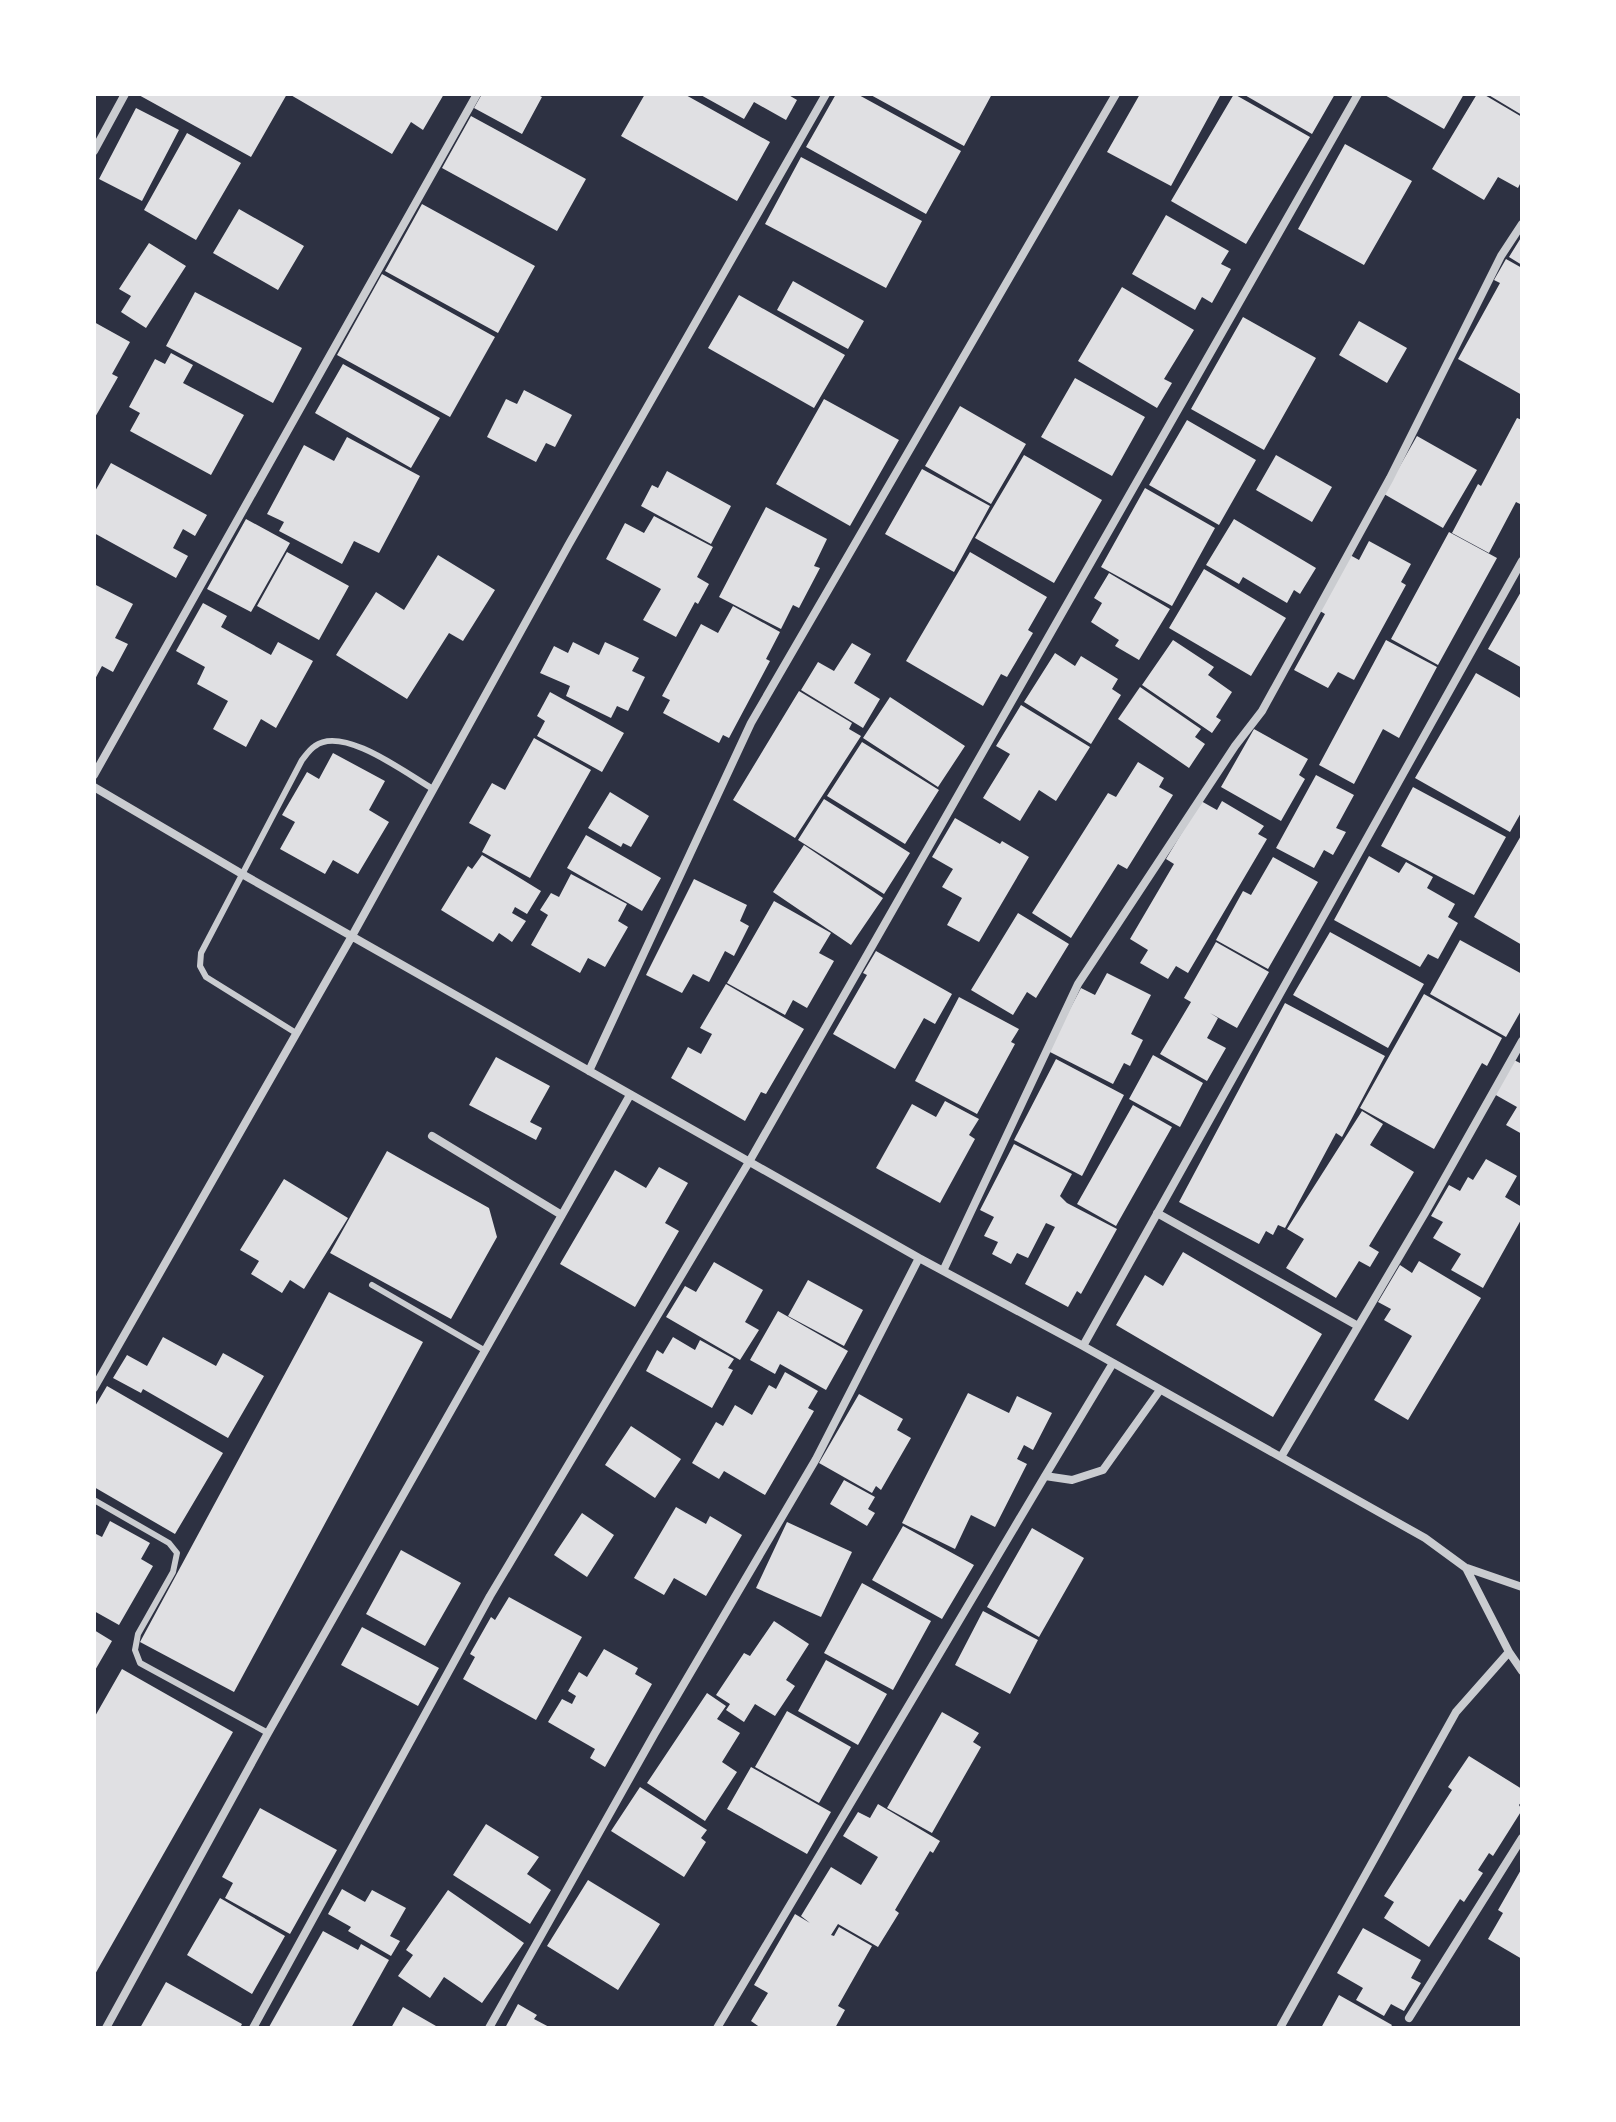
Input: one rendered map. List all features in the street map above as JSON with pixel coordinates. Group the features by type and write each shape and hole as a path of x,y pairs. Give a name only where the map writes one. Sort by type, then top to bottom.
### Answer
{"street":[{"path":"94,151 125,94"},
{"path":"94,775 477,94"},
{"path":"94,1388 826,94"},
{"path":"589,1071 751,723 1116,94"},
{"path":"253,2028 490,1596 749,1162 1358,94"},
{"path":"943,1271 1078,984 1235,746 1262,711 1390,478 1501,256 1522,224"},
{"path":"1083,1346 1522,561"},
{"path":"94,787 630,1095 1425,1538 1466,1568 1522,1587"},
{"path":"1281,1457 1522,1041"},
{"path":"106,2028 268,1733 630,1095"},
{"path":"432,1136 560,1214"},
{"path":"1157,1213 1358,1326"},
{"path":"489,2028 655,1733 816,1459 919,1258"},
{"path":"717,2028 1113,1363"},
{"path":"1045,1476 1072,1480 1103,1470 1160,1390"},
{"path":"1466,1568 1522,1671"},
{"path":"1280,2028 1456,1712 1509,1652"},
{"path":"1409,2018 1522,1838"}],"lane":[{"path":"296,1033 206,977 200,966 201,953 302,760 316,745 335,739 356,745 433,789"},
{"path":"372,1285 484,1350"},
{"path":"94,1500 169,1543 177,1553 173,1572 138,1634 135,1650 140,1663 268,1733"}],"building":[{"path":"137,94 287,94 251,157"},
{"path":"289,94 444,94 423,130 411,122 392,154"},
{"path":"482,94 536,94 542,97 522,134 474,108"},
{"path":"645,94 684,94 770,142 737,201 621,136"},
{"path":"699,94 787,94 797,100 786,120 754,102 744,119"},
{"path":"836,94 857,94 961,151 926,214 806,147"},
{"path":"869,94 992,94 964,146"},
{"path":"1140,94 1221,94 1171,186 1107,152"},
{"path":"1234,94 1310,137 1246,244 1171,201"},
{"path":"1243,94 1335,94 1312,134"},
{"path":"1383,94 1464,94 1444,129"},
{"path":"1477,94 1483,94 1522,117 1522,180 1518,188 1498,177 1484,200 1432,169"},
{"path":"1487,94 1522,94 1522,115"},
{"path":"136,108 179,130 142,201 99,179"},
{"path":"471,116 586,179 557,231 442,168"},
{"path":"187,133 241,163 196,240 144,210"},
{"path":"1345,144 1412,181 1364,265 1298,229"},
{"path":"801,157 922,221 886,288 765,224"},
{"path":"422,204 535,266 498,333 385,271"},
{"path":"239,209 304,246 278,290 213,253"},
{"path":"1166,215 1229,251 1221,264 1231,269 1212,303 1202,297 1195,310 1132,274"},
{"path":"1522,236 1522,265 1509,257"},
{"path":"149,243 186,266 146,328 121,312 131,296 119,289"},
{"path":"1506,259 1522,268 1522,395 1458,359 1500,283 1494,280"},
{"path":"382,274 495,337 450,417 337,355"},
{"path":"793,281 864,321 848,349 777,310"},
{"path":"1122,287 1194,330 1164,379 1172,383 1157,408 1078,361"},
{"path":"195,292 302,348 273,403 166,346"},
{"path":"739,295 845,355 814,408 708,348"},
{"path":"1243,317 1316,358 1264,450 1191,409"},
{"path":"1359,321 1407,348 1387,383 1339,355"},
{"path":"94,322 130,342 112,374 118,377 94,419"},
{"path":"171,353 193,365 183,383 244,415 211,475 130,431 140,413 129,407 155,359 165,364"},
{"path":"343,364 440,418 411,468 315,413"},
{"path":"1075,378 1145,417 1112,476 1041,437"},
{"path":"524,390 572,415 555,447 546,443 536,462 487,437 506,399 517,404"},
{"path":"824,399 899,440 850,526 776,484"},
{"path":"960,406 1026,444 991,504 925,466"},
{"path":"1517,418 1522,420 1522,505 1516,502 1489,553 1452,533"},
{"path":"1187,420 1256,460 1219,525 1149,485"},
{"path":"1417,436 1477,470 1443,528 1384,494"},
{"path":"347,437 420,476 379,553 354,541 342,564 279,531 284,522 267,514 304,445 334,461"},
{"path":"1024,455 1102,500 1054,583 975,538"},
{"path":"1276,455 1332,487 1312,522 1256,490"},
{"path":"111,463 207,515 195,536 183,529 173,548 188,556 176,578 94,533 94,493"},
{"path":"922,469 990,506 954,572 885,534"},
{"path":"667,471 731,506 711,544 641,506 652,485 658,488"},
{"path":"1145,488 1215,528 1172,606 1101,567"},
{"path":"766,507 827,539 814,566 820,568 799,608 793,605 781,629 719,597"},
{"path":"654,516 713,547 697,577 709,584 676,637 643,620 661,589 606,559 625,523 644,533"},
{"path":"246,519 290,543 251,612 207,589"},
{"path":"1234,519 1316,568 1300,594 1294,590 1287,603 1243,577 1239,584 1206,565"},
{"path":"1449,532 1497,558 1438,665 1391,639"},
{"path":"1369,541 1411,564 1401,582 1406,585 1354,680 1338,672 1328,688 1294,670 1325,614 1320,611 1350,555 1359,560"},
{"path":"287,552 349,586 319,640 257,606"},
{"path":"970,552 1047,597 1028,630 1033,633 1007,677 1001,674 983,706 906,661"},
{"path":"438,555 495,590 463,641 449,633 407,699 336,655 376,592 404,610"},
{"path":"1204,569 1286,618 1251,676 1169,628"},
{"path":"1109,573 1170,609 1139,660 1115,646 1119,640 1091,622 1102,603 1094,598"},
{"path":"94,584 133,604 115,638 128,644 113,672 102,666 94,681"},
{"path":"1522,590 1522,668 1488,649"},
{"path":"203,603 227,616 221,627 271,655 278,642 313,661 276,728 261,719 246,747 213,729 228,701 197,684 205,667 176,651"},
{"path":"733,606 780,632 766,659 770,661 729,738 723,735 719,743 663,713 670,700 662,696 701,624 718,633"},
{"path":"1173,640 1214,667 1208,675 1232,692 1216,717 1221,720 1212,733 1142,685"},
{"path":"1386,640 1437,667 1399,738 1383,729 1354,784 1319,765"},
{"path":"573,642 599,655 605,642 639,658 632,671 645,677 628,711 617,706 611,718 566,696 570,686 540,673 554,646 568,653"},
{"path":"852,643 871,654 854,683 880,699 863,728 801,690 818,662 834,671"},
{"path":"1055,653 1075,666 1081,656 1118,679 1112,689 1121,695 1091,744 1024,702"},
{"path":"1476,673 1522,699 1522,811 1510,832 1415,778"},
{"path":"1140,687 1201,729 1195,737 1205,744 1189,768 1118,719"},
{"path":"799,691 852,723 849,729 861,736 795,838 733,800"},
{"path":"550,692 624,733 602,772 537,736 545,721 537,716"},
{"path":"890,697 965,746 938,787 863,738"},
{"path":"1021,705 1090,747 1056,801 1039,790 1020,821 983,798 1010,754 996,746"},
{"path":"1254,729 1308,759 1299,775 1305,779 1281,821 1221,787"},
{"path":"534,738 591,770 530,878 482,852 491,835 469,823 492,783 505,790"},
{"path":"862,742 939,790 905,844 827,796"},
{"path":"333,753 385,781 369,810 389,822 358,874 333,860 325,874 280,849 295,822 282,815 307,772 319,779"},
{"path":"1138,762 1164,778 1159,787 1173,795 1127,869 1118,864 1071,938 1032,913 1108,793 1116,797"},
{"path":"1316,775 1354,795 1336,828 1346,832 1333,855 1324,850 1314,868 1276,848"},
{"path":"1413,787 1506,837 1474,895 1381,846"},
{"path":"610,792 649,816 631,847 623,843 621,847 588,828"},
{"path":"824,799 910,853 884,894 798,840"},
{"path":"1201,801 1217,810 1222,801 1264,826 1258,834 1267,839 1188,973 1176,966 1168,979 1140,963 1148,950 1130,939 1174,864 1166,859"},
{"path":"955,818 1029,857 979,942 947,925 962,898 942,887 953,869 932,857"},
{"path":"1522,834 1522,945 1474,917"},
{"path":"586,835 661,878 642,911 567,868"},
{"path":"804,845 883,898 851,945 773,892"},
{"path":"482,855 541,891 527,914 515,907 512,913 526,921 512,942 499,933 493,942 441,910 468,866 472,869"},
{"path":"1369,856 1399,873 1406,862 1433,877 1427,888 1455,904 1448,917 1458,923 1438,959 1428,954 1420,967 1334,920"},
{"path":"1273,857 1318,882 1268,969 1216,940 1243,891 1251,895"},
{"path":"571,874 627,904 618,921 628,927 605,967 588,958 580,973 531,945 548,915 540,910 551,893 559,897"},
{"path":"694,879 747,905 740,921 749,926 734,956 725,951 709,982 693,974 682,993 646,975"},
{"path":"774,901 831,933 819,953 834,961 807,1008 793,1000 785,1015 727,983"},
{"path":"1018,913 1069,944 1036,998 1027,992 1013,1015 971,990"},
{"path":"1330,932 1424,984 1388,1048 1293,995"},
{"path":"1460,940 1522,974 1522,1009 1506,1037 1430,994"},
{"path":"1216,942 1269,972 1237,1028 1210,1013 1218,1018 1207,1038 1226,1048 1207,1081 1160,1054 1191,1002 1184,998"},
{"path":"876,951 952,994 935,1024 924,1018 895,1069 833,1034 867,975 863,973"},
{"path":"1107,973 1151,995 1131,1034 1143,1040 1130,1066 1124,1063 1113,1084 1048,1051 1081,988 1095,995"},
{"path":"726,984 804,1029 766,1094 761,1092 745,1121 671,1078 688,1047 701,1054 712,1034 700,1028"},
{"path":"1424,994 1502,1038 1487,1066 1482,1063 1434,1149 1360,1108"},
{"path":"959,997 1019,1029 1011,1042 1015,1044 977,1114 915,1081"},
{"path":"1285,1003 1385,1056 1342,1137 1336,1133 1285,1228 1278,1225 1273,1235 1266,1231 1259,1244 1179,1202"},
{"path":"1153,1055 1203,1083 1180,1127 1129,1099"},
{"path":"496,1057 550,1086 530,1122 542,1128 536,1140 469,1105"},
{"path":"1056,1059 1124,1095 1082,1176 1014,1140"},
{"path":"1514,1060 1522,1064 1522,1134 1506,1125 1517,1107 1494,1094"},
{"path":"945,1101 979,1119 969,1135 975,1139 940,1203 876,1168 912,1104 936,1117"},
{"path":"1133,1105 1172,1127 1116,1226 1077,1204"},
{"path":"1362,1111 1383,1124 1370,1145 1414,1172 1369,1246 1379,1252 1370,1267 1359,1261 1336,1298 1286,1268 1304,1239 1287,1229"},
{"path":"1014,1144 1072,1174 1060,1196 1067,1203 1117,1229 1081,1294 1077,1291 1068,1307 1025,1284 1055,1227 1046,1223 1028,1258 1017,1253 1011,1264 992,1254 998,1242 984,1236 994,1217 980,1210"},
{"path":"387,1151 489,1208 497,1237 451,1319 330,1253"},
{"path":"1486,1159 1517,1176 1505,1197 1522,1207 1522,1218 1483,1288 1451,1270 1461,1254 1433,1238 1443,1222 1431,1216 1449,1185 1460,1191 1468,1177 1473,1180"},
{"path":"659,1167 688,1183 665,1223 679,1231 635,1307 560,1264 615,1170 646,1188"},
{"path":"284,1179 348,1218 304,1289 290,1280 282,1293 251,1274 259,1261 240,1250"},
{"path":"1183,1252 1322,1334 1273,1417 1116,1325 1145,1275 1163,1286"},
{"path":"1419,1261 1481,1298 1408,1420 1374,1400 1412,1336 1384,1320 1391,1309 1378,1302 1400,1265 1412,1273"},
{"path":"714,1262 763,1290 745,1322 759,1330 740,1360 666,1317 685,1286 696,1292"},
{"path":"808,1280 863,1310 844,1346 788,1316"},
{"path":"329,1292 423,1342 234,1692 140,1642"},
{"path":"778,1311 848,1351 826,1390 780,1364 775,1374 750,1360"},
{"path":"163,1337 216,1366 223,1353 264,1376 228,1438 143,1389 141,1393 113,1378 127,1355 147,1366"},
{"path":"673,1337 695,1350 700,1340 734,1359 728,1368 733,1370 712,1408 646,1371 657,1350 663,1354"},
{"path":"785,1372 818,1391 808,1408 814,1411 765,1495 724,1471 719,1479 692,1463 716,1422 723,1426 735,1405 752,1415 769,1385 776,1389"},
{"path":"107,1386 223,1453 175,1534 94,1487 94,1408"},
{"path":"968,1393 1009,1413 1017,1396 1052,1413 1033,1450 1024,1445 1017,1459 1027,1464 995,1527 971,1515 955,1549 902,1523"},
{"path":"859,1394 903,1419 897,1430 911,1438 881,1490 876,1486 872,1493 819,1463"},
{"path":"631,1426 681,1459 655,1498 605,1465"},
{"path":"844,1480 875,1497 868,1509 875,1513 867,1526 830,1504"},
{"path":"676,1507 706,1524 710,1516 742,1535 706,1596 674,1578 664,1595 634,1578"},
{"path":"582,1513 614,1535 587,1577 554,1555"},
{"path":"110,1521 150,1543 141,1559 153,1566 119,1625 94,1611 94,1533 102,1537"},
{"path":"787,1522 852,1552 821,1617 756,1588"},
{"path":"903,1526 974,1565 942,1619 872,1580"},
{"path":"1032,1528 1084,1558 1039,1637 987,1607"},
{"path":"401,1550 461,1583 425,1646 366,1614"},
{"path":"862,1583 931,1621 893,1690 824,1653"},
{"path":"509,1597 582,1637 536,1720 463,1679 475,1657 470,1654 491,1617 495,1620"},
{"path":"983,1611 1038,1640 1010,1694 955,1665"},
{"path":"774,1621 809,1644 786,1680 795,1686 775,1716 755,1704 744,1722 726,1710 730,1704 716,1695 744,1653 750,1656"},
{"path":"362,1627 439,1668 418,1706 341,1665"},
{"path":"94,1630 112,1641 94,1672"},
{"path":"604,1649 638,1668 635,1674 652,1684 605,1767 590,1758 595,1749 548,1722 562,1699 572,1704 576,1696 568,1691 579,1672 587,1677"},
{"path":"826,1660 887,1694 858,1745 798,1711"},
{"path":"122,1669 233,1732 94,1976 94,1718"},
{"path":"707,1693 726,1706 717,1719 740,1733 722,1762 737,1772 705,1821 647,1783"},
{"path":"787,1711 851,1747 819,1803 755,1767"},
{"path":"942,1712 979,1733 973,1742 981,1747 932,1833 887,1808"},
{"path":"1469,1756 1522,1789 1519,1805 1522,1810 1493,1856 1489,1853 1478,1870 1483,1873 1464,1902 1460,1899 1429,1947 1384,1918 1394,1902 1384,1896 1452,1790 1448,1787"},
{"path":"751,1767 831,1812 807,1854 727,1809"},
{"path":"640,1787 707,1830 701,1838 706,1842 684,1877 611,1831"},
{"path":"878,1804 940,1841 933,1853 930,1851 895,1910 899,1913 878,1947 838,1924 831,1935 834,1936 839,1927 872,1946 838,2006 845,2010 835,2028 761,2028 751,2021 768,1993 754,1985 795,1914 810,1923 801,1916 831,1867 861,1885 878,1857 843,1836 858,1812 870,1818"},
{"path":"260,1808 337,1850 290,1934 225,1898 233,1883 222,1877"},
{"path":"486,1824 539,1857 527,1874 551,1890 530,1924 453,1875"},
{"path":"1522,1868 1522,1959 1488,1939 1503,1913 1498,1910"},
{"path":"588,1880 660,1924 618,1990 547,1946"},
{"path":"342,1889 365,1902 372,1890 406,1908 390,1936 400,1941 391,1956 348,1931 351,1927 328,1914"},
{"path":"448,1890 524,1943 482,2003 444,1977 430,1998 398,1976 413,1955 406,1950"},
{"path":"220,1898 285,1936 252,1994 187,1955"},
{"path":"1363,1928 1421,1960 1411,1978 1421,1983 1404,2011 1391,2004 1384,2016 1356,2000 1363,1988 1337,1973"},
{"path":"323,1931 358,1950 361,1944 389,1960 351,2028 269,2027"},
{"path":"166,1982 242,2024 240,2028 140,2028"},
{"path":"1339,1995 1392,2025 1390,2028 1321,2028"},
{"path":"518,2004 537,2015 534,2019 551,2028 505,2028"},
{"path":"403,2007 436,2026 435,2028 391,2028"}]}
